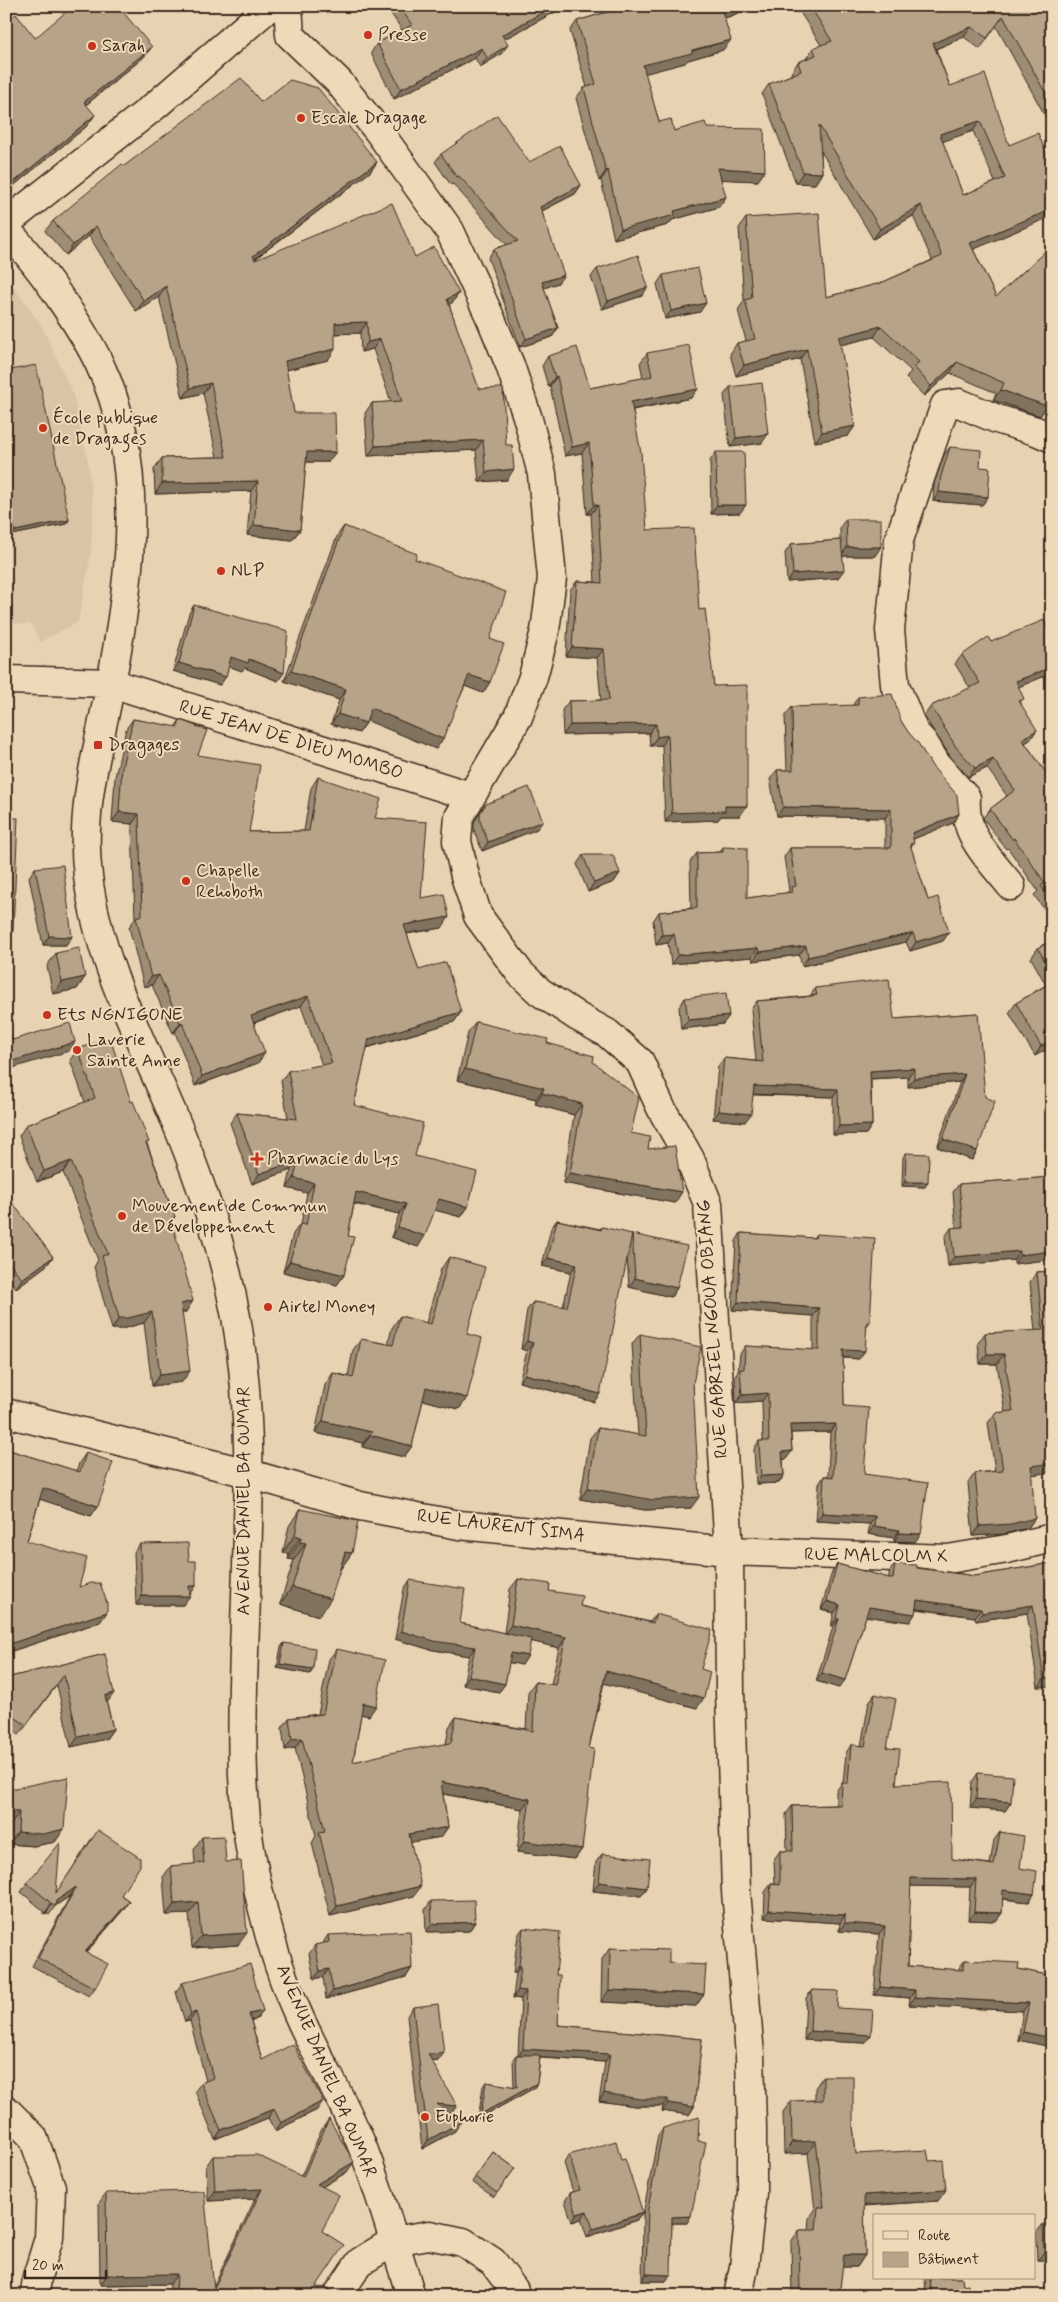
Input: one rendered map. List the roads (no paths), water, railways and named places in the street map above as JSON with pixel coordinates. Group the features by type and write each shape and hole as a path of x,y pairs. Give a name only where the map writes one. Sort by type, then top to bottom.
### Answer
{"street":[{"path":"6,223 156,105 270,6"},
{"name":"RUE GABRIEL NGOUA OBIANG","path":"288,6 290,34 338,81 379,132 450,231 510,365 528,419 542,474 549,528 552,578 545,631 533,677 518,717 459,817 457,841 465,876 478,916 520,973 540,992 578,1018 607,1033 640,1062 661,1108 690,1159 708,1204 729,1551 730,1692 736,1891 750,2054 752,2126 752,2193 744,2267 738,2296"},
{"name":"AVENUE DANIEL BA OUMAR","path":"6,230 27,251 74,318 101,365 117,413 126,455 131,510 130,547 121,626 88,796 88,879 96,923 112,974 173,1115 203,1193 222,1254 236,1315 245,1397 247,1474 242,1747 250,1846 268,1931 280,1973 299,2017 363,2148 411,2296"},
{"path":"1010,886 972,837 965,812 966,798 937,765 924,743 914,732 895,685 890,630 893,584 899,540 945,405 959,403 997,419 1052,438"},
{"name":"RUE JEAN DE DIEU MOMBO","path":"6,680 111,684 470,796"},
{"name":"RUE LAURENT SIMA","path":"6,1412 247,1474 360,1506 459,1525 729,1551"},
{"name":"RUE MALCOLM X","path":"729,1551 948,1559 1007,1549 1052,1538"},
{"path":"6,2110 33,2136 51,2187 49,2238 37,2277 35,2296"},
{"path":"337,2296 360,2262 394,2241 429,2235 463,2242 493,2262 514,2290 515,2296"}],"place":[{"name":"Presse","path":"368,35"},
{"name":"Sarah","path":"92,46"},
{"name":"Escale Dragage","path":"301,118"},
{"name":"École publique de Dragages","path":"43,428"},
{"name":"NLP","path":"221,571"},
{"name":"Dragages","path":"98,745"},
{"name":"Chapelle Rehoboth","path":"186,881"},
{"name":"Ets NGNIGONE","path":"47,1015"},
{"name":"Laverie Sainte Anne","path":"77,1050"},
{"name":"Pharmacie du Lys","path":"257,1159"},
{"name":"Mouvement de Commun de Développement","path":"122,1216"},
{"name":"Airtel Money","path":"268,1307"},
{"name":"Euphorie","path":"425,2117"}]}
